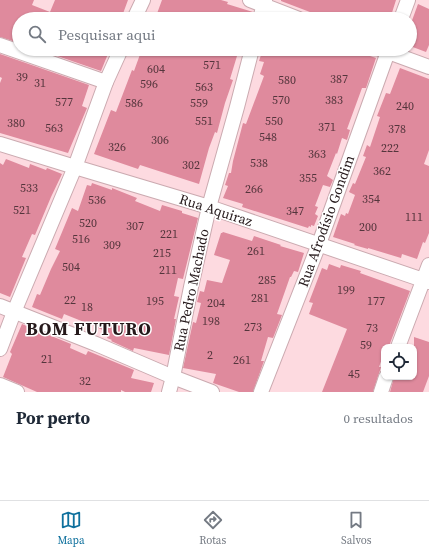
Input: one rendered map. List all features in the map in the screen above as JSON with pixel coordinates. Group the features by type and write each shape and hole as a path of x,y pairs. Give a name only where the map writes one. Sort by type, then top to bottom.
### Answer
{"street":[{"path":"137,12 143,0"},
{"path":"404,12 408,0"},
{"path":"260,12 259,2 283,12"},
{"path":"0,45 12,49"},
{"path":"32,56 106,82"},
{"path":"0,349 75,167 106,82 118,56"},
{"name":"Rua Pedro Machado","path":"169,392 209,206 250,56"},
{"name":"Rua Afrodísio Gondim","path":"261,392 319,244 384,56"},
{"path":"401,56 429,67"},
{"name":"Rua Aquiraz","path":"0,144 209,206 426,281"},
{"path":"399,344 426,281 429,265"},
{"path":"0,306 212,392"},
{"path":"381,392 385,380"},
{"path":"0,385 17,392"}],"building":[{"path":"0,0 34,0 32,5 50,12 12,12 12,41 0,37"},
{"path":"55,0 128,0 124,12 50,12"},
{"path":"162,0 221,0 228,2 227,4 253,12 158,12"},
{"path":"396,0 392,12 310,12 281,1"},
{"path":"418,4 429,9 429,45 426,52 417,49 417,12 415,12"},
{"path":"0,54 89,85 82,106 87,108 68,153 0,133 0,83 2,78 0,77"},
{"path":"57,56 107,56 101,71"},
{"path":"139,56 237,56 230,79 233,80 217,133 215,132 209,148 199,184 140,165 138,169 94,154 111,110 116,112 132,70 134,71"},
{"path":"261,56 370,56 376,58 366,88 362,88 347,129 350,130 347,140 342,138 337,154 336,153 327,176 333,180 330,187 323,185 315,206 318,207 315,214 318,216 314,226 311,225 311,227 309,226 308,228 242,207 243,204 223,198 228,186 225,185 229,173 231,173 243,123 246,124 264,76 260,74 264,62 259,61"},
{"path":"400,68 429,79 429,150 424,164 429,166 429,233 425,243 423,242 417,259 402,254 401,258 354,245 355,244 333,237 341,214 345,216 346,213 348,214 355,195 349,192 353,183 355,184 366,157 363,156 367,145 370,147 380,117 377,116 386,93 390,94"},
{"path":"6,159 29,168 30,164 46,170 47,168 62,174 35,235 32,234 22,257 26,258 10,297 0,293 0,163 3,165"},
{"path":"92,183 112,190 112,188 137,198 135,201 160,211 162,205 198,218 183,279 178,278 174,296 179,297 169,355 134,348 133,351 111,341 112,340 107,338 109,333 94,326 64,314 62,319 32,307 37,294 40,295 60,251 55,249 72,208 78,211 87,185 91,186"},
{"path":"223,232 252,241 254,236 304,253 298,272 294,271 290,277 277,314 282,315 273,338 268,337 261,361 264,361 253,392 239,392 213,383 216,374 183,368 193,322 196,323 201,303 197,302 200,291 204,292 207,280 222,283 230,260 214,255 221,233"},
{"path":"329,264 340,268 341,265 361,271 360,273 410,291 390,344 381,344 381,361 379,367 381,367 373,392 322,392 347,329 309,314 313,303 309,302 322,268 327,270"},
{"path":"22,324 71,344 70,348 86,355 88,351 134,370 131,378 154,383 151,392 125,392 121,390 121,392 37,392 3,377 12,354 10,352"},
{"path":"414,337 429,342 429,376 423,392 390,392 393,380 417,380 417,344 414,344"}],"district":[{"name":"BOM FUTURO","path":"89,329"}]}
